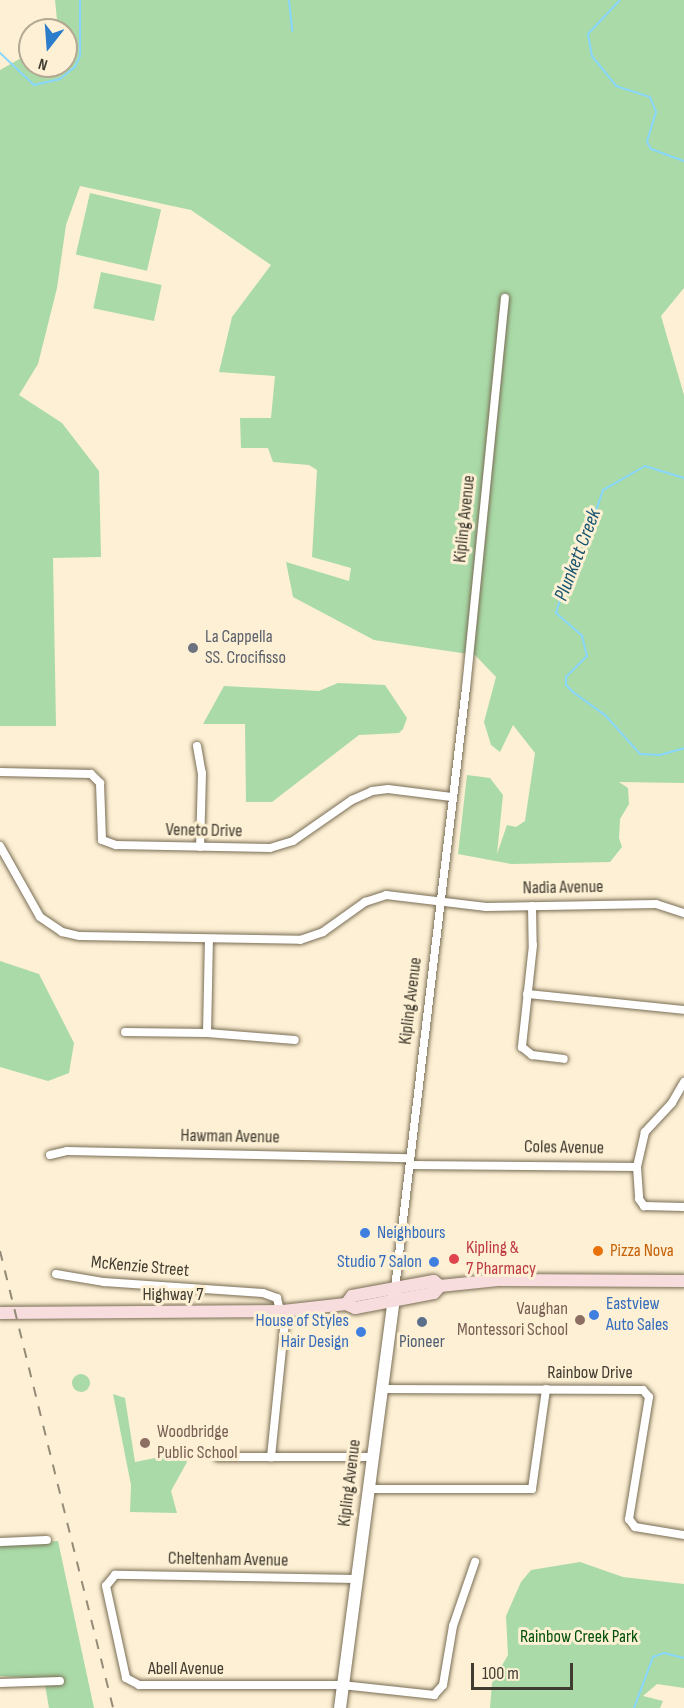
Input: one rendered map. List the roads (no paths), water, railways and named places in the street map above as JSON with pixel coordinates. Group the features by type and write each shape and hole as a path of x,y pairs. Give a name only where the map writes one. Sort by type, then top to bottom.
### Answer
{"main road":[{"name":"Highway 7","path":"346,1304 352,1296 434,1281 440,1286"},
{"name":"Highway 7","path":"0,1313 283,1311 346,1304 355,1308 434,1293 440,1286 487,1281 684,1281"}],"street":[{"name":"Kipling Avenue","path":"340,1708 395,1288 441,902 466,688 505,298"},
{"path":"197,746 202,773 201,847"},
{"name":"Veneto Drive","path":"0,772 91,774 100,783 100,835 105,843 201,847 281,846 352,800 378,790 452,796"},
{"path":"0,846 34,910 62,932 80,936 306,939 379,897 441,902"},
{"name":"Nadia Avenue","path":"441,902 486,907 646,903 684,913"},
{"path":"532,906 522,1047 532,1055 564,1059"},
{"path":"207,1033 209,939"},
{"path":"527,994 684,1010"},
{"path":"125,1032 207,1033 295,1040"},
{"path":"684,1083 672,1103 645,1132 636,1167 639,1199 644,1206 684,1208"},
{"name":"Hawman Avenue","path":"50,1155 66,1150 410,1161"},
{"name":"Coles Avenue","path":"410,1161 636,1167"},
{"name":"McKenzie Street","path":"56,1274 104,1282 263,1293 277,1298 283,1311"},
{"path":"271,1457 284,1329 283,1311"},
{"name":"Rainbow Drive","path":"381,1389 643,1390 649,1396 629,1519 635,1527 684,1535"},
{"path":"368,1489 532,1489 546,1389"},
{"path":"218,1458 372,1457"},
{"path":"0,1542 47,1540"},
{"path":"342,1685 434,1695 441,1692 453,1626 475,1562"},
{"name":"Cheltenham Avenue","path":"106,1586 115,1575 356,1579"},
{"name":"Abell Avenue","path":"106,1586 130,1683 342,1685"},
{"path":"0,1683 60,1681"}],"waterway":[{"path":"0,53 34,85 60,79 75,67 80,56 80,0"},
{"path":"289,0 292,31"},
{"name":"Plunkett Creek","path":"620,0 588,34 592,56 616,86 650,97 656,112 647,142 651,149 684,161"},
{"name":"Plunkett Creek","path":"684,478 645,466 603,490 576,570 564,588 556,613 582,636 587,656 566,677 566,685 605,715 640,754 660,755 684,748"},
{"path":"634,1708 653,1657 664,1653 684,1658"}],"railway":[{"path":"0,1251 113,1708"}],"place":[{"name":"La Cappella SS. Crocifisso","path":"193,648"},
{"name":"Neighbours","path":"365,1233"},
{"name":"Pizza Nova","path":"598,1251"},
{"name":"Kipling & 7 Pharmacy","path":"454,1259"},
{"name":"Studio 7 Salon","path":"434,1262"},
{"name":"Eastview Auto Sales","path":"594,1315"},
{"name":"Vaughan Montessori School","path":"580,1320"},
{"name":"Pioneer","path":"422,1322"},
{"name":"House of Styles Hair Design","path":"361,1332"},
{"name":"Woodbridge Public School","path":"145,1443"}],"park label":[{"name":"Rainbow Creek Park","path":"579,1637"}]}
